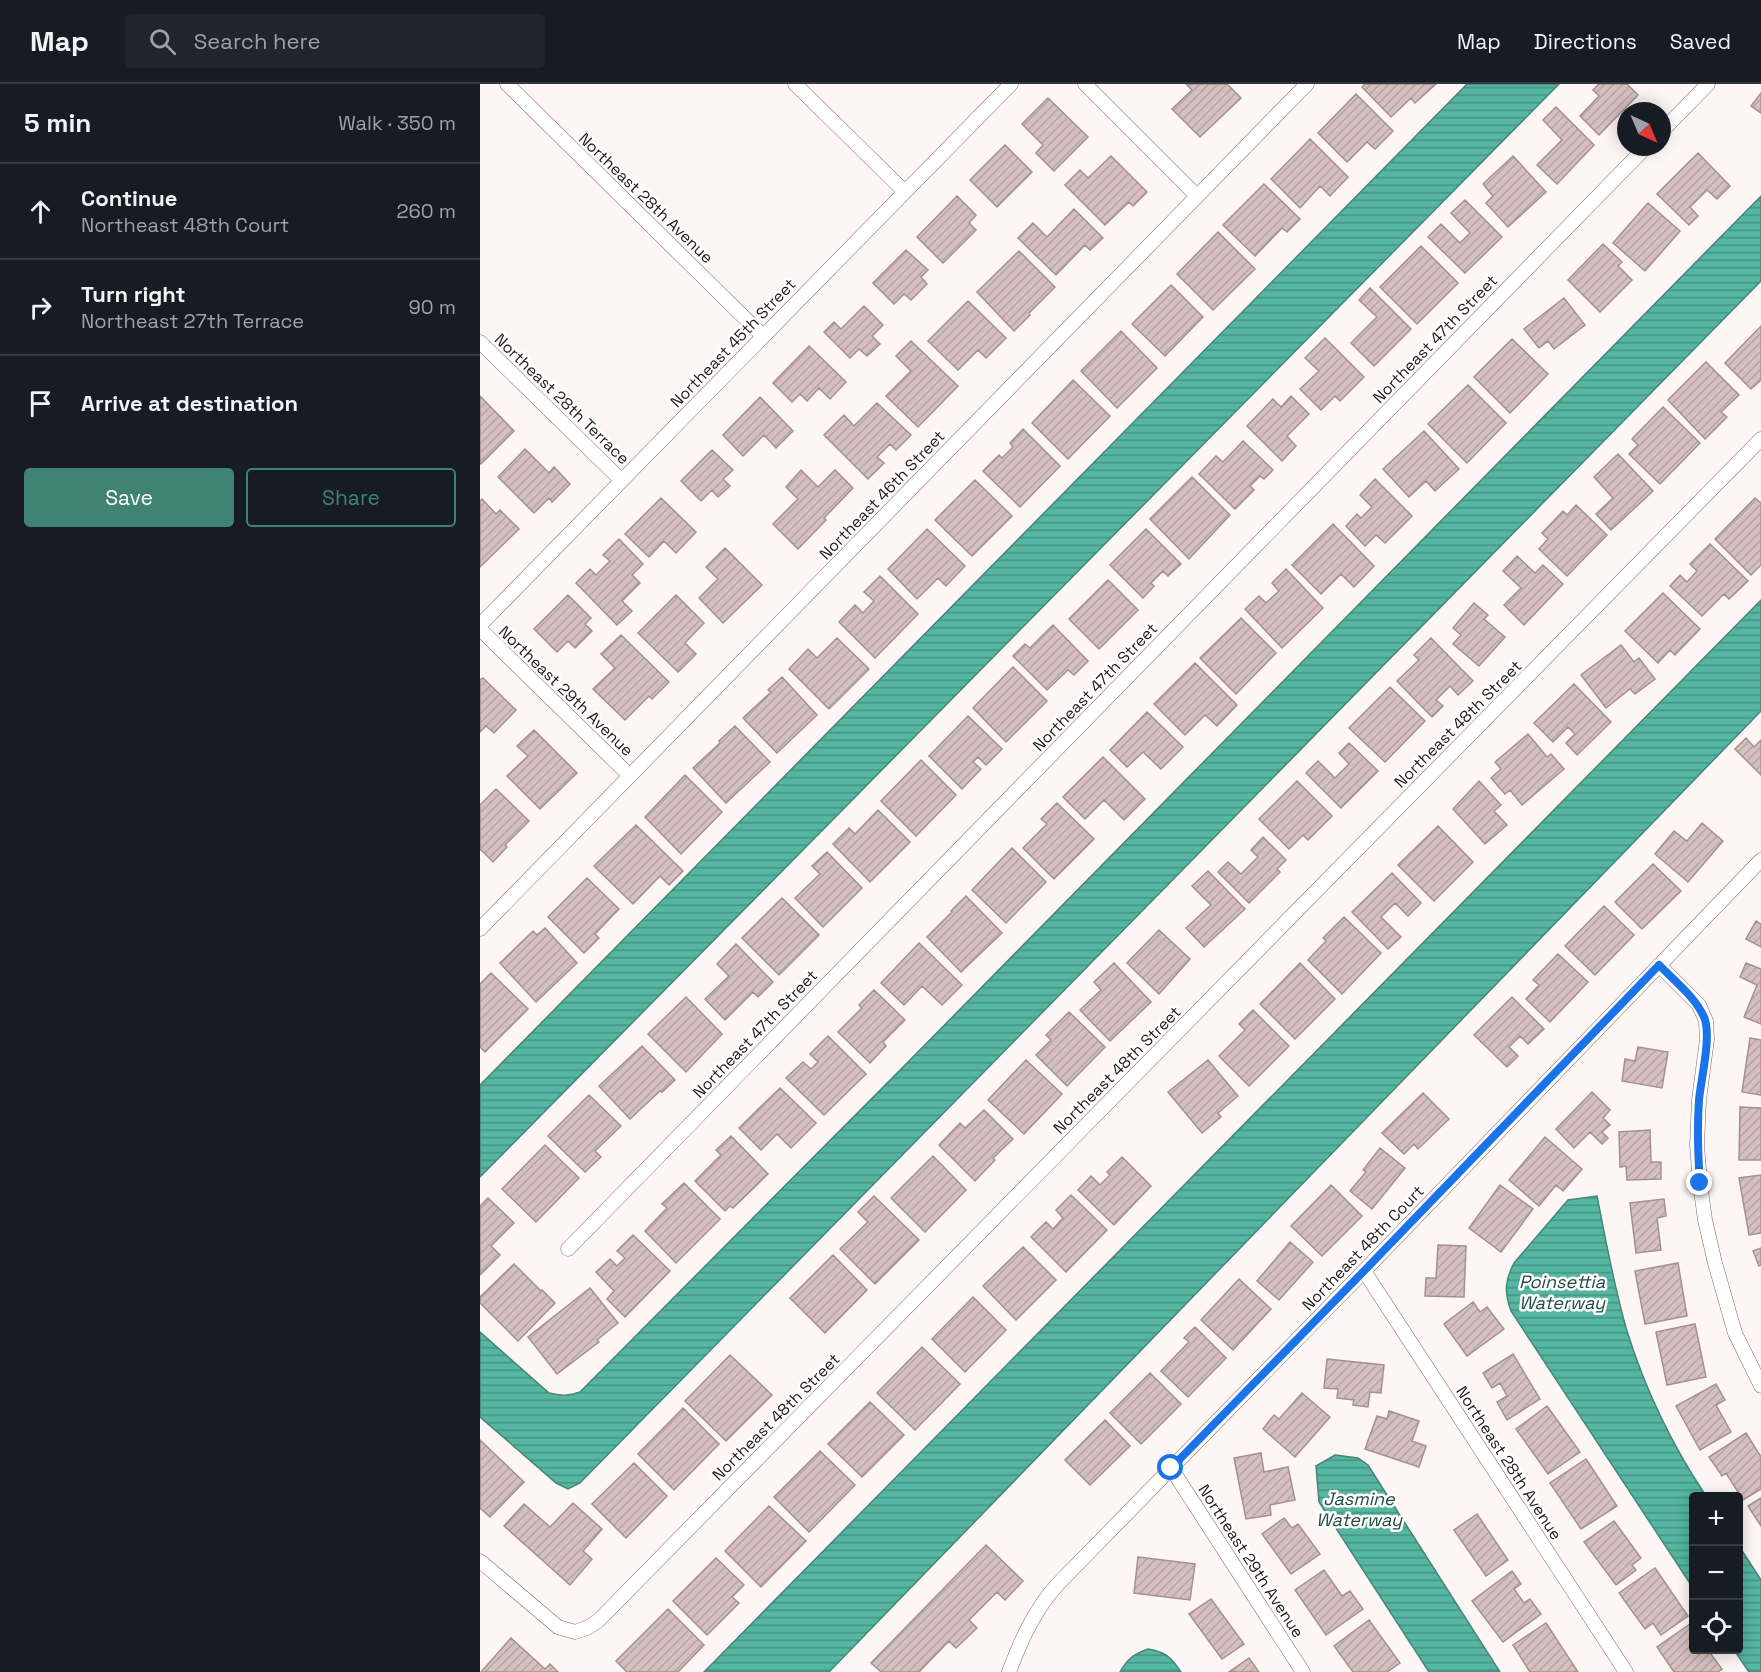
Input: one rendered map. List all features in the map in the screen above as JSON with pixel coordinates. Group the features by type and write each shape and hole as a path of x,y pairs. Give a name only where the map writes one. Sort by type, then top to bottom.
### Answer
{"street":[{"name":"Northeast 28th Avenue","path":"507,84 763,336"},
{"path":"795,84 904,191"},
{"name":"Northeast 45th Street","path":"480,627 621,480 1011,84"},
{"path":"1085,84 1197,196"},
{"name":"Northeast 46th Street","path":"480,929 1307,84"},
{"path":"1671,122 1708,84"},
{"name":"Northeast 47th Street","path":"568,1250 1637,156"},
{"name":"Northeast 28th Terrace","path":"480,342 621,480"},
{"name":"Northeast 48th Street","path":"480,1561 558,1627 575,1632 598,1621 1761,439"},
{"name":"Northeast 29th Avenue","path":"480,627 630,776"},
{"name":"Northeast 48th Court","path":"1009,1672 1031,1620 1044,1600 1761,860"},
{"path":"1659,965 1699,1005 1706,1021 1707,1039 1699,1100 1698,1145 1705,1221 1736,1334 1761,1386"},
{"name":"Northeast 28th Avenue","path":"1364,1271 1626,1672"},
{"name":"Northeast 29th Avenue","path":"1171,1468 1303,1672"}],"water":[{"path":"1467,84 1559,84 480,1177 480,1085"},
{"path":"1761,196 1761,281 580,1483 568,1489 556,1483 480,1417 480,1332 549,1393 564,1395 580,1392"},
{"path":"1761,600 1761,711 829,1672 704,1672"},
{"name":"Poinsettia Waterway","path":"1597,1196 1618,1298 1634,1353 1660,1416 1704,1492 1689,1492 1689,1582 1511,1311 1506,1286 1514,1263 1568,1200"},
{"name":"Jasmine Waterway","path":"1335,1455 1358,1458 1368,1465 1500,1672 1429,1672 1319,1502 1316,1466"},
{"path":"1743,1552 1761,1580 1761,1672 1749,1672 1737,1654 1743,1654"},
{"path":"1148,1649 1168,1656 1181,1672 1120,1672 1131,1658"}],"building":[{"path":"1186,84 1227,84 1241,98 1200,137 1172,109 1192,90"},
{"path":"1365,84 1436,84 1415,103 1411,98 1391,117 1362,87"},
{"path":"1599,84 1627,84 1638,95 1631,102 1617,102 1617,117 1599,135 1580,116 1599,96 1593,90"},
{"path":"1761,93 1761,113 1751,106"},
{"path":"1356,94 1393,131 1375,149 1367,142 1347,162 1318,133"},
{"path":"1048,98 1088,137 1054,171 1036,153 1043,145 1022,124"},
{"path":"1556,107 1594,145 1557,184 1537,165 1562,140 1543,120"},
{"path":"1310,139 1348,177 1330,196 1320,186 1300,208 1271,179"},
{"path":"1005,145 1032,172 997,207 970,180"},
{"path":"1698,153 1730,186 1717,199 1707,190 1690,207 1698,216 1689,225 1657,194"},
{"path":"1111,156 1147,192 1133,206 1129,202 1105,225 1065,185 1080,170 1088,178"},
{"path":"1513,156 1546,192 1508,227 1486,203 1493,196 1483,184"},
{"path":"1264,184 1300,219 1287,232 1282,228 1255,256 1223,225"},
{"path":"957,196 976,215 969,223 976,230 943,263 917,237"},
{"path":"1465,200 1502,237 1465,273 1428,237 1441,224 1460,243 1470,233 1451,213"},
{"path":"1648,203 1680,231 1645,271 1613,243"},
{"path":"1074,209 1103,238 1090,250 1085,245 1056,275 1018,238 1033,223 1047,237"},
{"path":"1218,232 1255,269 1213,310 1177,274"},
{"path":"1603,244 1622,262 1618,266 1632,280 1600,312 1568,280"},
{"path":"1421,246 1458,283 1417,324 1380,287"},
{"path":"906,250 928,270 921,277 927,284 911,300 904,294 894,304 873,283"},
{"path":"1019,251 1055,287 1014,331 977,292"},
{"path":"1171,285 1203,317 1165,356 1132,324"},
{"path":"1370,288 1411,329 1374,366 1351,343 1377,317 1359,300"},
{"path":"1564,298 1585,325 1554,349 1548,341 1539,348 1524,329"},
{"path":"968,301 1006,338 986,358 978,350 958,370 928,341"},
{"path":"864,306 883,325 872,336 880,344 867,356 859,349 850,358 824,332 834,322 841,329"},
{"path":"1761,326 1761,380 1751,389 1725,363"},
{"path":"1121,331 1157,368 1117,408 1081,371"},
{"path":"1325,338 1364,377 1340,401 1335,396 1321,410 1300,389 1319,371 1305,358"},
{"path":"1512,339 1548,374 1510,413 1474,377"},
{"path":"911,341 958,386 918,427 886,396 911,371 896,356"},
{"path":"809,346 846,382 830,399 819,388 807,401 800,394 792,402 773,383"},
{"path":"1706,362 1739,395 1721,412 1727,417 1705,439 1668,400"},
{"path":"1073,380 1110,416 1068,459 1032,423"},
{"path":"1468,385 1506,423 1467,463 1428,424"},
{"path":"480,396 514,431 481,464 480,462"},
{"path":"1291,396 1309,414 1287,436 1296,446 1282,461 1247,426 1273,399 1281,407"},
{"path":"760,397 793,431 776,448 764,435 743,456 723,435"},
{"path":"877,403 911,435 896,450 890,444 877,457 884,463 868,479 824,435 844,415 854,426"},
{"path":"1663,407 1700,443 1660,484 1629,454 1638,445 1632,439"},
{"path":"1023,429 1060,466 1020,507 983,471 999,455 1002,458 1013,447 1010,443"},
{"path":"1424,431 1459,469 1435,491 1426,481 1409,497 1383,469"},
{"path":"1243,441 1273,470 1264,479 1260,476 1250,486 1254,490 1235,509 1199,474 1216,456 1223,462"},
{"path":"525,449 549,473 554,467 570,484 552,502 549,498 534,513 498,477"},
{"path":"712,450 733,470 723,479 730,486 718,497 712,490 701,501 681,481"},
{"path":"1618,454 1653,491 1611,530 1596,514 1613,498 1594,477"},
{"path":"801,470 818,487 835,470 853,488 798,549 773,524 798,499 786,487"},
{"path":"1192,477 1230,515 1189,559 1150,519"},
{"path":"1375,479 1412,516 1385,543 1376,535 1365,546 1346,526 1357,514 1361,518 1372,507 1360,495"},
{"path":"975,480 1012,516 972,556 935,520"},
{"path":"661,498 696,532 676,553 664,541 649,557 625,534"},
{"path":"1755,498 1761,503 1761,565 1751,575 1715,539"},
{"path":"482,499 496,514 500,510 519,529 480,567 480,501"},
{"path":"1576,505 1607,535 1567,576 1539,549 1548,539 1542,533 1563,511 1567,515"},
{"path":"1333,524 1374,566 1354,587 1341,574 1321,594 1292,565"},
{"path":"927,529 965,566 946,586 938,578 917,599 888,569"},
{"path":"1146,529 1181,564 1168,576 1163,571 1151,583 1154,586 1143,598 1110,565"},
{"path":"619,539 643,564 632,575 640,583 622,601 632,611 617,625 576,583 590,569 596,575 610,561 603,555"},
{"path":"1710,544 1748,581 1729,599 1724,594 1702,616 1670,586 1680,575 1687,582 1697,571 1690,564"},
{"path":"725,548 762,585 723,623 699,598 718,579 706,567"},
{"path":"1517,556 1535,573 1543,565 1563,584 1524,625 1504,605 1521,588 1503,571"},
{"path":"1286,569 1323,608 1282,648 1245,609 1259,596 1266,603 1279,591 1272,583"},
{"path":"880,576 918,614 875,658 839,622 855,605 863,613 874,601 864,592"},
{"path":"1108,580 1138,610 1099,649 1069,619"},
{"path":"1663,593 1700,629 1675,655 1670,650 1658,663 1625,631"},
{"path":"568,595 591,618 585,624 592,631 575,648 568,641 557,652 534,629"},
{"path":"676,595 704,623 685,643 696,654 678,672 638,633"},
{"path":"1474,603 1488,615 1484,619 1505,637 1479,666 1453,644 1461,635 1453,628"},
{"path":"1241,618 1276,653 1236,694 1200,658"},
{"path":"1053,625 1088,661 1074,675 1068,670 1047,690 1013,656 1025,644 1030,648"},
{"path":"621,635 669,682 652,699 649,696 625,720 593,689 615,668 601,654"},
{"path":"837,638 869,669 829,709 789,669 808,649 817,658"},
{"path":"1431,638 1473,681 1458,695 1450,686 1436,700 1443,706 1432,717 1397,681 1419,660 1414,655"},
{"path":"1621,645 1634,662 1639,658 1655,679 1635,694 1630,689 1606,708 1581,675"},
{"path":"1195,663 1237,705 1217,726 1205,715 1185,735 1154,704"},
{"path":"1013,667 1047,701 1006,742 973,708"},
{"path":"782,677 817,715 777,753 743,718 771,692 768,690"},
{"path":"483,678 516,710 494,733 486,726 480,732 480,680"},
{"path":"1574,684 1611,722 1577,755 1566,743 1575,734 1568,727 1553,742 1534,723"},
{"path":"1390,687 1425,721 1385,762 1349,728"},
{"path":"1147,712 1183,747 1161,769 1143,752 1127,767 1110,750"},
{"path":"968,716 1002,749 986,765 978,757 973,762 981,769 962,789 929,756"},
{"path":"735,726 770,762 726,803 693,768"},
{"path":"534,730 577,773 540,809 507,776 528,756 517,746"},
{"path":"1528,734 1547,757 1551,754 1564,769 1522,805 1510,790 1505,794 1491,778 1501,769 1495,762"},
{"path":"1746,738 1754,747 1761,740 1761,775 1735,749"},
{"path":"1349,743 1378,771 1341,808 1306,773 1318,761 1335,778 1349,764 1339,753"},
{"path":"1103,757 1145,799 1124,820 1104,800 1085,819 1063,797"},
{"path":"921,760 956,795 916,836 881,801"},
{"path":"685,775 722,812 681,854 645,817"},
{"path":"1297,781 1332,816 1308,840 1303,835 1289,849 1259,819"},
{"path":"1479,781 1501,805 1494,811 1507,825 1485,844 1453,809"},
{"path":"496,789 529,821 505,845 507,847 493,862 480,849 480,805"},
{"path":"1057,803 1094,839 1054,879 1023,848 1047,824 1041,819"},
{"path":"878,810 910,842 870,882 833,844 849,828 855,834"},
{"path":"1702,823 1723,841 1688,882 1655,854 1674,831 1687,841"},
{"path":"636,825 683,871 669,885 660,876 633,904 594,866"},
{"path":"1438,826 1473,862 1434,901 1398,865"},
{"path":"1263,837 1286,860 1277,869 1280,872 1249,903 1218,872 1228,862 1241,874 1258,857 1251,850"},
{"path":"1012,848 1046,882 1006,923 972,890"},
{"path":"827,852 862,888 823,927 795,898 820,874 812,866"},
{"path":"1653,864 1681,891 1642,929 1615,902"},
{"path":"1208,871 1245,909 1204,947 1186,928 1211,905 1192,886"},
{"path":"1392,873 1421,903 1408,916 1395,903 1381,917 1401,937 1388,949 1352,912"},
{"path":"587,878 619,909 595,934 599,938 584,953 548,917"},
{"path":"966,896 1002,933 961,972 927,937"},
{"path":"782,898 819,935 779,975 742,938"},
{"path":"1604,906 1634,935 1595,975 1565,946"},
{"path":"1344,917 1381,953 1342,994 1308,960 1326,941 1323,938"},
{"path":"1756,921 1761,924 1761,947 1746,939"},
{"path":"545,928 577,963 536,1002 500,963 533,931 537,935"},
{"path":"1159,930 1190,959 1159,994 1127,963"},
{"path":"919,943 962,985 942,1005 922,986 904,1005 881,983"},
{"path":"736,944 773,982 758,997 753,992 725,1020 705,999 729,976 717,964"},
{"path":"1558,954 1588,982 1550,1022 1526,999 1539,985 1533,980"},
{"path":"1114,963 1151,1002 1110,1041 1080,1010 1101,990 1094,982"},
{"path":"1300,963 1335,999 1295,1039 1260,1004"},
{"path":"1746,963 1761,969 1761,1024 1744,1017 1757,985 1740,977"},
{"path":"491,973 528,1009 485,1052 480,1047 480,984"},
{"path":"874,990 905,1020 883,1042 886,1046 870,1063 838,1032 862,1008 859,1005"},
{"path":"686,997 722,1034 686,1072 648,1034"},
{"path":"1512,997 1544,1029 1528,1044 1520,1036 1509,1047 1518,1056 1507,1067 1474,1035"},
{"path":"1253,1010 1289,1046 1249,1086 1219,1056 1245,1030 1239,1024"},
{"path":"1069,1012 1105,1047 1067,1086 1036,1055 1051,1040 1046,1035"},
{"path":"828,1036 866,1074 824,1115 786,1078 803,1062 811,1069 818,1062 810,1054"},
{"path":"1750,1038 1761,1040 1761,1095 1742,1092"},
{"path":"642,1046 675,1080 630,1119 599,1086"},
{"path":"1638,1047 1668,1052 1662,1088 1622,1081 1625,1059 1635,1061"},
{"path":"1026,1060 1062,1094 1024,1134 988,1100"},
{"path":"1208,1060 1238,1096 1218,1113 1221,1117 1202,1133 1168,1092"},
{"path":"780,1088 816,1123 791,1148 777,1134 761,1150 739,1128"},
{"path":"1592,1092 1610,1110 1603,1118 1610,1125 1602,1132 1608,1138 1602,1144 1590,1132 1574,1148 1556,1129"},
{"path":"1423,1093 1449,1119 1418,1149 1414,1144 1404,1154 1382,1133"},
{"path":"589,1095 621,1126 595,1151 601,1157 585,1172 548,1136"},
{"path":"1740,1107 1761,1108 1761,1160 1739,1160"},
{"path":"984,1110 1013,1139 993,1158 995,1160 975,1181 939,1145 960,1123 965,1128"},
{"path":"1650,1130 1651,1162 1661,1162 1661,1179 1627,1180 1626,1166 1620,1167 1619,1132"},
{"path":"731,1136 768,1174 733,1208 730,1206 725,1211 695,1181 721,1155 716,1150"},
{"path":"1545,1137 1582,1169 1563,1191 1556,1185 1539,1206 1509,1180"},
{"path":"545,1145 579,1178 536,1222 502,1189"},
{"path":"1380,1148 1405,1168 1372,1209 1350,1191 1366,1172 1363,1170"},
{"path":"933,1156 966,1190 925,1232 891,1198"},
{"path":"1122,1157 1151,1186 1114,1225 1078,1190 1091,1176 1100,1185 1110,1175 1107,1172"},
{"path":"1761,1175 1761,1233 1749,1235 1739,1178"},
{"path":"684,1183 720,1219 676,1263 645,1231 667,1208 662,1204"},
{"path":"1331,1185 1362,1216 1322,1256 1291,1226"},
{"path":"1500,1185 1533,1209 1501,1252 1469,1228"},
{"path":"1071,1195 1107,1230 1066,1272 1031,1237 1046,1222 1053,1229 1063,1218 1056,1210"},
{"path":"874,1196 919,1240 875,1284 840,1249 868,1222 858,1212"},
{"path":"488,1198 514,1223 491,1246 500,1255 480,1275 480,1206"},
{"path":"1664,1199 1666,1216 1657,1218 1661,1250 1636,1253 1630,1203"},
{"path":"633,1235 670,1271 625,1317 607,1299 614,1291 596,1272 610,1259 617,1266 625,1258 617,1251"},
{"path":"1290,1242 1313,1262 1279,1300 1257,1281"},
{"path":"1438,1245 1466,1246 1464,1297 1425,1296 1426,1278 1436,1278"},
{"path":"1023,1247 1056,1280 1016,1320 983,1286"},
{"path":"1761,1248 1761,1265 1759,1266 1753,1251"},
{"path":"833,1255 867,1290 825,1333 790,1298"},
{"path":"1678,1263 1687,1316 1645,1324 1635,1271"},
{"path":"514,1264 555,1303 518,1341 480,1303 480,1297"},
{"path":"1239,1279 1271,1309 1233,1350 1201,1320"},
{"path":"590,1288 618,1323 597,1340 599,1342 557,1374 528,1337"},
{"path":"973,1297 1006,1330 965,1372 932,1339"},
{"path":"1473,1302 1480,1312 1487,1307 1504,1329 1467,1356 1444,1324"},
{"path":"1695,1324 1706,1377 1667,1385 1656,1332"},
{"path":"1195,1327 1226,1358 1188,1397 1161,1371 1189,1342 1184,1338"},
{"path":"922,1347 960,1384 915,1430 877,1393"},
{"path":"1513,1354 1540,1399 1507,1420 1497,1402 1507,1396 1500,1383 1492,1388 1483,1373"},
{"path":"730,1355 772,1395 726,1441 685,1401"},
{"path":"1327,1359 1384,1365 1381,1393 1370,1392 1368,1407 1353,1405 1354,1400 1337,1398 1338,1389 1324,1388"},
{"path":"1150,1373 1181,1404 1141,1444 1110,1413"},
{"path":"1716,1384 1725,1400 1716,1405 1731,1432 1700,1450 1676,1406"},
{"path":"1302,1393 1330,1417 1295,1457 1263,1429 1274,1415 1279,1419"},
{"path":"870,1402 904,1435 862,1477 828,1444"},
{"path":"1547,1406 1580,1452 1548,1474 1516,1429"},
{"path":"683,1408 719,1444 674,1490 638,1454"},
{"path":"1389,1411 1419,1421 1412,1441 1426,1446 1419,1467 1365,1449 1377,1416 1387,1419"},
{"path":"1105,1420 1130,1446 1090,1485 1065,1460"},
{"path":"1746,1433 1761,1457 1761,1489 1743,1500 1743,1492 1738,1492 1726,1473 1722,1476 1709,1457"},
{"path":"480,1440 524,1482 490,1517 480,1508"},
{"path":"820,1451 855,1485 809,1532 774,1497"},
{"path":"1261,1453 1264,1472 1288,1467 1295,1500 1270,1505 1271,1515 1246,1519 1234,1458"},
{"path":"1586,1459 1617,1506 1581,1529 1550,1483"},
{"path":"634,1463 667,1496 626,1538 592,1504"},
{"path":"1761,1498 1761,1526 1748,1506"},
{"path":"573,1503 602,1529 583,1551 592,1559 570,1585 504,1526 524,1504 550,1527"},
{"path":"769,1506 806,1541 761,1587 725,1551"},
{"path":"1477,1514 1508,1560 1486,1576 1454,1530"},
{"path":"1284,1518 1292,1528 1298,1524 1320,1554 1291,1574 1262,1534"},
{"path":"1614,1521 1641,1558 1632,1565 1636,1570 1616,1585 1584,1542"},
{"path":"986,1545 1023,1581 1005,1600 997,1592 969,1620 977,1628 956,1648 949,1641 919,1672 881,1672 871,1663"},
{"path":"1138,1557 1195,1564 1190,1600 1134,1593"},
{"path":"716,1558 744,1585 732,1597 739,1603 707,1635 673,1601"},
{"path":"1655,1568 1688,1616 1661,1635 1653,1623 1645,1629 1619,1593"},
{"path":"1324,1570 1342,1596 1350,1591 1363,1609 1326,1635 1295,1590"},
{"path":"1512,1571 1521,1584 1514,1589 1524,1603 1530,1599 1541,1614 1503,1642 1472,1601"},
{"path":"1211,1599 1244,1644 1222,1659 1189,1614"},
{"path":"668,1609 704,1645 678,1672 627,1672 616,1661"},
{"path":"1369,1620 1400,1663 1387,1672 1353,1672 1334,1646"},
{"path":"1546,1623 1578,1672 1530,1672 1513,1645"},
{"path":"1689,1625 1689,1654 1711,1654 1722,1669 1718,1672 1674,1672 1657,1647"},
{"path":"511,1638 545,1669 550,1664 558,1672 481,1672"},
{"path":"1249,1658 1259,1672 1229,1672"}],"route":[{"path":"1171,1468 1659,965 1699,1005 1706,1021 1707,1039 1699,1100 1700,1183"}]}
